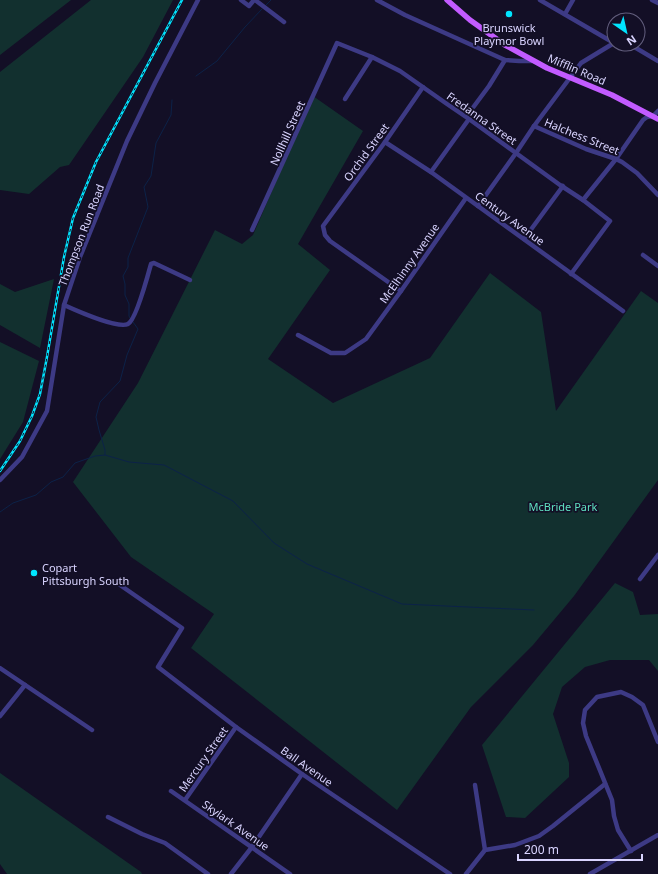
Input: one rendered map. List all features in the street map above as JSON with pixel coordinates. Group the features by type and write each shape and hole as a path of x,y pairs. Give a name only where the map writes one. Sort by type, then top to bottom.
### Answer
{"main road":[{"path":"447,0 470,20 505,45 532,61"},
{"name":"Mifflin Road","path":"532,61 612,95 655,118"}],"street":[{"name":"Thompson Run Road","path":"0,480 22,457 47,412 64,305 80,257 127,142 198,0"},
{"path":"241,0 249,6 255,0 284,22"},
{"name":"Mifflin Road","path":"377,0 405,15 505,60 532,61"},
{"path":"540,0 606,38"},
{"path":"565,14 573,0"},
{"path":"652,0 658,3"},
{"name":"Fredanna Street","path":"337,44 372,57 400,71 583,200 610,221 571,274"},
{"name":"Nollhill Street","path":"252,230 337,44"},
{"path":"478,206 534,126 581,63 606,48"},
{"path":"643,52 658,61"},
{"path":"345,99 372,57"},
{"path":"431,172 469,119 469,113 489,86 505,60"},
{"name":"Orchid Street","path":"400,291 330,241 325,235 323,226 385,142 423,87"},
{"path":"583,200 616,159 643,120 647,117 655,118 658,111"},
{"name":"Halchess Street","path":"534,126 586,149 616,159 637,173 658,195"},
{"name":"Century Avenue","path":"385,142 431,172 623,311"},
{"path":"524,239 563,186"},
{"name":"McElhinny Avenue","path":"298,334 331,353 344,352 366,339 466,198"},
{"path":"643,255 658,266"},
{"path":"64,305 94,318 124,325 131,321 151,264 154,263 190,280"},
{"path":"640,580 658,554"},
{"name":"Ball Avenue","path":"120,585 182,628 158,668 236,727 302,774 450,874"},
{"path":"0,668 92,730"},
{"path":"0,716 25,685"},
{"path":"631,851 618,830 612,800 586,736 583,723 585,710 597,697 621,692 632,697 643,705 658,742"},
{"name":"Mercury Street","path":"185,800 236,727"},
{"path":"231,874 252,847 302,774"},
{"path":"466,874 485,850 515,845 539,836 605,784"},
{"path":"476,785 485,850"},
{"name":"Skylark Avenue","path":"171,791 290,874"},
{"path":"108,816 142,834 165,843 208,874"},
{"path":"590,874 658,835"}],"green space":[{"path":"0,0 71,0 0,55"},
{"path":"91,0 173,0 143,57 69,165 60,167 29,194 0,190 0,72"},
{"name":"McBride Park","path":"313,96 363,131 298,244 330,270 268,359 333,403 430,358 490,273 541,312 556,411 641,291 658,303 658,480 574,596 533,645 471,707 397,810 191,648 214,614 131,557 73,482 138,383 215,230 242,244 253,235"},
{"path":"54,279 40,348 0,325 0,284 15,292"},
{"path":"0,342 39,361 23,422 0,459"},
{"path":"615,583 633,592 640,615 658,614 658,671 649,660 610,660 585,667 562,687 553,714 569,763 569,777 525,818 506,817 482,745"},
{"path":"0,773 142,874 7,874 0,864"}],"waterway":[{"path":"266,5 271,0"},
{"path":"196,76 217,61 262,9"},
{"path":"130,318 129,304 125,295 123,276 128,267 128,258 148,207 144,187 151,176 156,143 171,115 172,100"},
{"path":"0,512 13,503 36,495 51,482 63,477 75,463 95,456 105,455 96,417 100,402 120,381 127,355 138,329 133,322"},
{"path":"105,455 129,462 164,465 233,501 274,543 307,564 402,604 534,610"}],"railway":[{"path":"0,471 20,441 32,416 40,394 64,257 73,218 96,162 182,0"}],"place":[{"name":"Brunswick Playmor Bowl","path":"509,14"},
{"name":"Copart Pittsburgh South","path":"34,573"}]}
